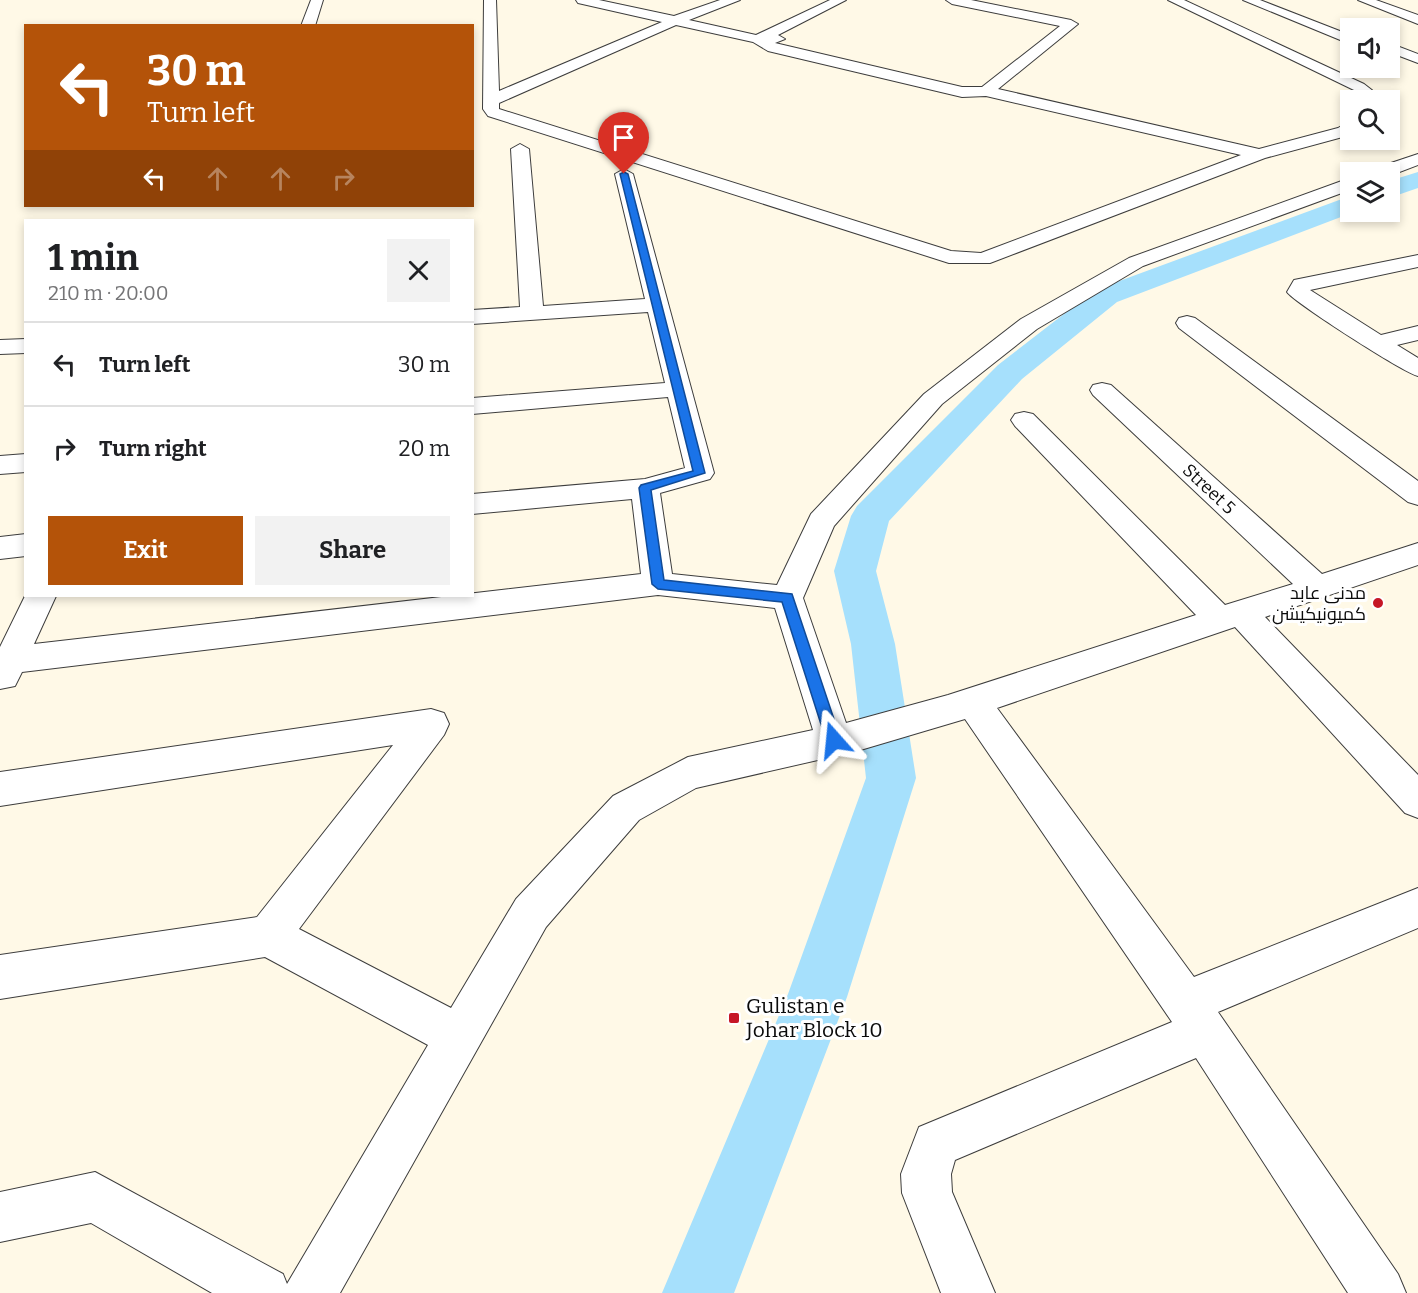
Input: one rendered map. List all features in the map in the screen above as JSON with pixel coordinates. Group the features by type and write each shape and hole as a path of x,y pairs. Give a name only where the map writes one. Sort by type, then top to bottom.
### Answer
{"street":[{"path":"308,24 317,0"},
{"path":"490,0 491,109 494,113 949,257 969,261 982,259 1259,154 1340,133"},
{"path":"582,0 758,39 790,40 971,81 986,91"},
{"path":"492,100 676,20 707,4 734,0"},
{"path":"758,39 840,0"},
{"path":"952,0 1071,24 986,91"},
{"path":"1174,0 1364,90"},
{"path":"1249,0 1340,36"},
{"path":"1270,0 1340,28"},
{"path":"1364,0 1418,20"},
{"path":"758,39 773,48 962,92 986,91 1259,154"},
{"path":"1400,52 1418,59"},
{"path":"862,69 877,60"},
{"path":"1400,60 1418,67"},
{"path":"520,149 532,313"},
{"path":"1400,166 1418,159"},
{"path":"474,504 645,488 700,473 624,174"},
{"path":"845,738 787,598 821,521 933,399 1029,324 1136,262 1340,188"},
{"path":"1418,261 1299,288 1303,296 1418,369"},
{"path":"474,317 657,305"},
{"path":"1187,323 1418,495"},
{"path":"1376,343 1418,333"},
{"path":"0,347 24,346"},
{"path":"474,406 678,389"},
{"name":"Street 5","path":"1102,390 1316,587"},
{"path":"1024,420 1230,616 1418,801"},
{"path":"0,465 24,463"},
{"path":"645,488 658,584"},
{"path":"0,548 24,545"},
{"path":"310,1293 531,913 626,808 688,773 845,738 960,706 1418,554"},
{"path":"3,668 658,584 787,598"},
{"path":"3,668 39,597"},
{"path":"960,706 1196,1017 1379,1293"},
{"path":"0,789 431,724 268,936"},
{"path":"968,1293 927,1193 926,1174 936,1144 1416,912"},
{"path":"0,977 268,936 459,1037"},
{"path":"0,1216 95,1197 264,1293"}],"waterway":[{"path":"1400,186 1418,179"},
{"path":"698,1293 817,997 891,778 873,644 855,571 871,516 1010,372 1106,296 1340,208"}],"place":[{"name":"مدنی عابد کمیونیکیشن","path":"1378,603"},
{"name":"Gulistan e Johar Block 10","path":"734,1018"}],"route":[{"path":"624,174 700,473 645,488 658,584 787,598 834,740"}]}
